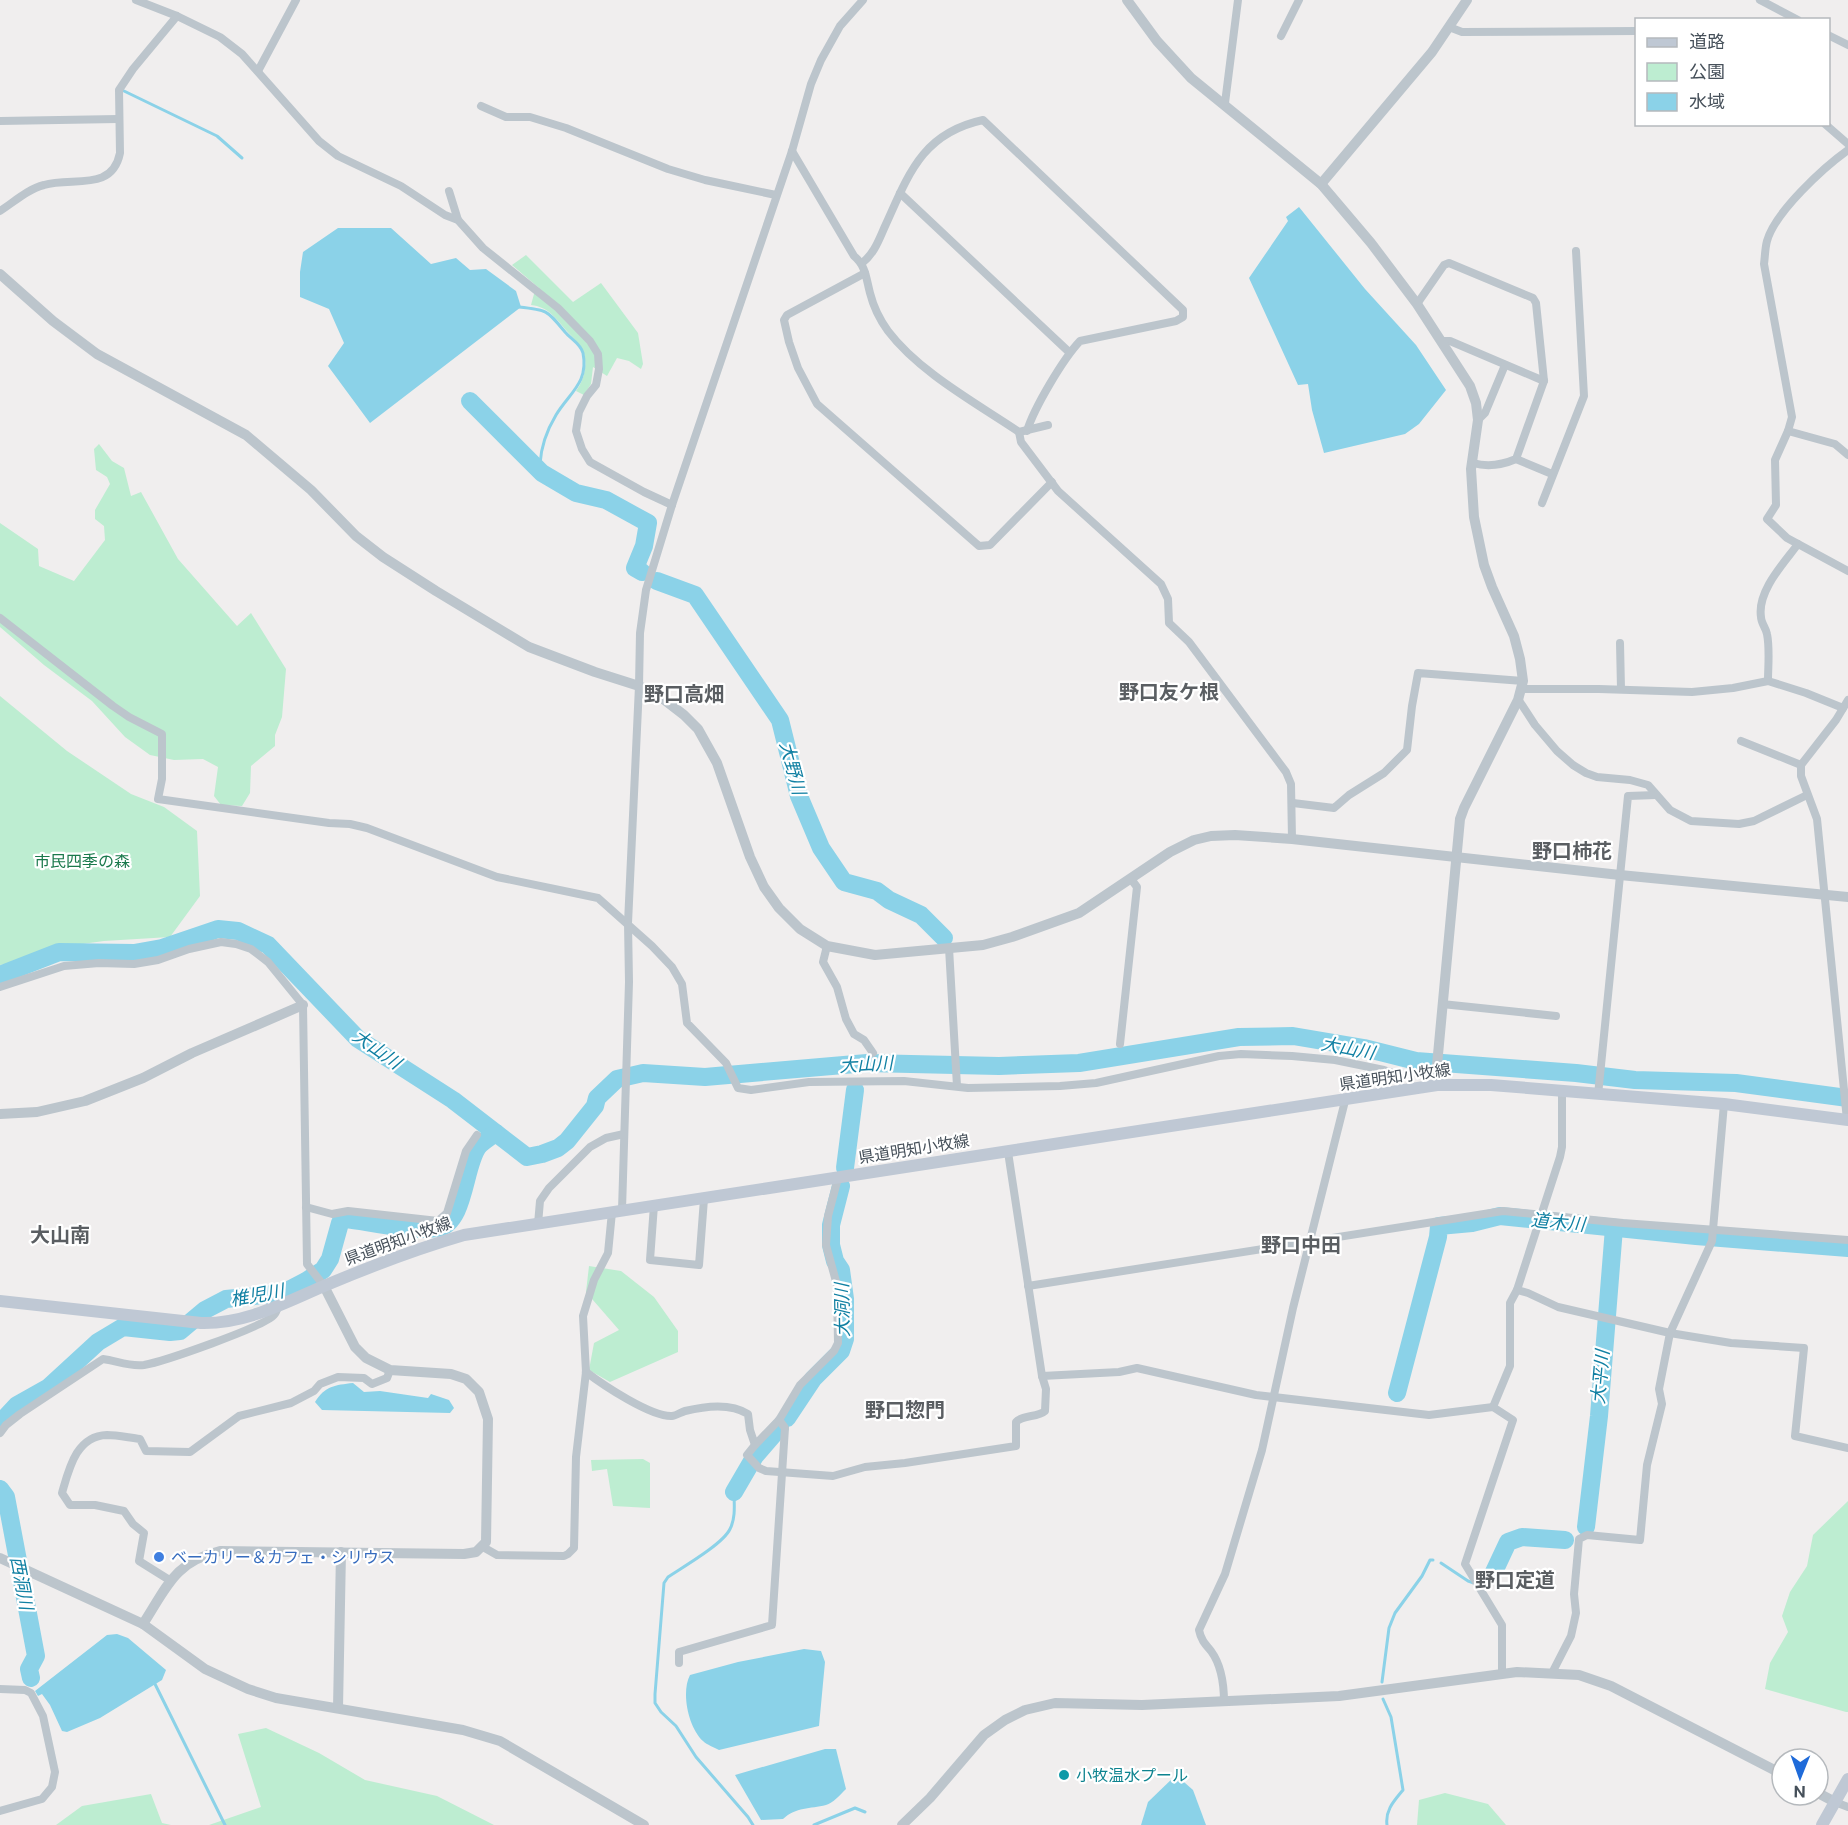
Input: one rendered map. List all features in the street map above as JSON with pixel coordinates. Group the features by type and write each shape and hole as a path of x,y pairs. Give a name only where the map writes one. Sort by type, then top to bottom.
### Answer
{"main road":[{"name":"県道明知小牧線","path":"0,1301 201,1323 226,1322 278,1307 322,1284 464,1235 1141,1130 1345,1101 1401,1090 1436,1080 1562,1092 1598,1092 1847,1117"},
{"path":"1822,1825 1848,1779"}],"street":[{"path":"135,0 177,16 220,37 242,54 304,126 338,156 401,186 445,215 458,220"},
{"path":"258,71 296,0"},
{"path":"483,1547 497,1555 564,1556 574,1548 576,1457 586,1372 583,1316 594,1280 608,1253 617,1211 624,1134 629,982 628,923 640,633 646,590 672,505 792,151 812,84 821,60 840,26 863,0"},
{"path":"1127,0 1157,41 1191,78 1321,184 1371,243 1417,304 1470,386 1476,403 1478,420 1471,469 1477,537 1492,587 1514,636 1520,659 1521,690 1534,725 1573,765 1597,777 1630,780 1648,785 1670,810 1691,821 1739,824 1755,821 1807,795"},
{"path":"1224,103 1238,0"},
{"path":"1281,36 1299,0"},
{"path":"1760,0 1794,18"},
{"path":"1321,184 1432,52 1463,1"},
{"path":"0,212 33,189 46,184 97,180 108,174 119,159 120,153 118,90 177,16"},
{"path":"1449,27 1462,32 1635,31"},
{"path":"1830,36 1848,45"},
{"path":"482,106 506,117 530,117 548,122 599,140 668,169 705,180 776,195"},
{"path":"0,121 118,119"},
{"path":"862,263 872,255 900,193 921,154 934,142 966,123 983,120 1183,310 1183,318 1176,321 1080,341 1070,352 1031,418 1023,432 1021,442 1058,491 1161,584 1168,599 1169,623 1189,642 1277,758 1292,784 1292,839"},
{"path":"1827,126 1848,144"},
{"path":"1848,150 1825,166 1811,180 1776,223 1767,240 1764,264 1792,417 1775,460 1776,505 1767,519 1787,538 1848,571"},
{"path":"792,151 854,256 862,263 870,294 887,330 902,346 961,395 1023,432 1048,425"},
{"path":"449,190 458,220 483,248 558,308 590,341 598,354 599,369 596,385 579,412 576,430 590,462 635,488 672,505"},
{"path":"900,193 1070,352"},
{"path":"1542,503 1584,396 1576,251"},
{"path":"1417,304 1444,265 1449,263 1533,298 1536,303 1544,381 1516,459 1508,463 1484,466 1473,462"},
{"path":"865,273 787,315 784,320 798,368 817,404 979,546 990,545 1052,482"},
{"path":"0,274 53,321 97,354 246,435 311,490 356,536 383,557 436,591 529,646 595,672 639,686 662,698 698,729 717,763 750,858 764,887 779,908 800,929 827,946 875,955 983,945 1032,931 1079,913 1170,852 1194,840 1211,836 1235,835 1292,839 1848,897"},
{"path":"1441,341 1450,341 1544,381"},
{"path":"1478,420 1485,413 1505,365"},
{"path":"1788,431 1835,444 1848,455"},
{"path":"1516,459 1552,474"},
{"path":"1768,681 1767,635 1761,617 1762,608 1767,588 1776,572 1798,544"},
{"path":"0,618 113,706 162,734 162,779 158,799 350,824 367,828 497,877 598,898 628,923 672,967 682,984 687,1023 713,1048 728,1067 738,1088 751,1090 809,1082 904,1081 956,1083 986,1088 1088,1084 1219,1056 1241,1054 1335,1060 1384,1070 1399,1076 1401,1090"},
{"path":"1620,643 1621,689"},
{"path":"1293,803 1334,808 1349,795 1394,765 1407,750 1418,673 1521,690 1621,689 1692,692 1733,688 1768,681 1845,704 1836,720 1801,765 1801,776 1817,819 1847,1117"},
{"path":"1436,1080 1456,856 1464,808 1521,690"},
{"path":"1741,741 1801,765"},
{"path":"1598,1092 1628,796 1656,795"},
{"path":"1120,1044 1137,888 1131,879"},
{"path":"0,987 64,966 99,963 134,964 158,960 189,949 221,942 251,949 268,962 303,1005 307,1264 322,1284 356,1347 366,1359 390,1370 450,1374 465,1379 479,1392 488,1419 487,1536 483,1547 476,1552 464,1554 220,1551 200,1556 186,1564 171,1581 143,1624"},
{"path":"827,946 823,962 837,987 846,1019 854,1034 864,1040 873,1053"},
{"path":"949,948 956,1083"},
{"path":"0,1114 37,1112 85,1101 143,1078 192,1053 303,1005"},
{"path":"1442,1010 1556,1016"},
{"path":"1493,1407 1510,1366 1510,1303 1517,1290 1562,1147 1562,1092"},
{"path":"1224,1702 1224,1686 1218,1664 1203,1643 1199,1630 1225,1574 1262,1450 1345,1101"},
{"path":"1552,1673 1571,1636 1576,1613 1574,1594 1579,1539 1587,1535 1640,1540 1647,1465 1662,1404 1659,1389 1670,1333 1712,1235 1724,1104"},
{"path":"538,1224 540,1201 549,1188 590,1147 606,1138 624,1134"},
{"path":"306,1207 332,1214 348,1211 438,1221 447,1214 466,1151 477,1135"},
{"path":"838,1178 828,1216 826,1245 837,1285 838,1343 800,1385 779,1420 747,1455 766,1471 833,1476 865,1467 1016,1446 1016,1422 1021,1417 1042,1414 1045,1411 1046,1389 1042,1376 1008,1152"},
{"path":"654,1205 650,1260 699,1265 704,1199"},
{"path":"1028,1286 1503,1211 1712,1235 1848,1240"},
{"path":"1517,1290 1558,1307 1670,1333 1731,1343 1803,1348 1795,1436 1848,1448"},
{"path":"0,1433 20,1414 103,1359 129,1365 143,1365 166,1360 246,1330 274,1316 278,1307"},
{"path":"1042,1376 1119,1372 1137,1368 1256,1395 1429,1415 1493,1407 1513,1420 1465,1564 1502,1625 1503,1674"},
{"path":"171,1581 140,1561 144,1533 124,1511 70,1505 65,1500 62,1493 70,1465 82,1447 106,1435 140,1439 146,1451 190,1452 239,1416 291,1404 314,1391 320,1384 338,1377 364,1378 372,1384 387,1378 390,1370"},
{"path":"586,1372 605,1387 625,1398 672,1416 707,1407 746,1412 755,1445"},
{"path":"679,1663 679,1652 772,1625 785,1428 779,1420"},
{"path":"338,1708 341,1552"},
{"path":"3,1559 143,1624 205,1670 248,1689 276,1698 464,1730 500,1741 644,1825"},
{"path":"902,1825 930,1798 984,1735 1005,1720 1025,1710 1055,1702 1142,1705 1224,1702 1339,1696 1517,1672 1580,1675 1611,1686 1770,1768"},
{"path":"0,1689 25,1690 31,1693 44,1716 55,1772 52,1787 42,1799 0,1811"},
{"path":"1830,1799 1848,1807"}],"green space":[{"path":"526,255 573,302 601,283 638,333 643,364 641,369 629,361 617,358 607,376 593,367 591,384 584,395 576,391 585,367 582,348 547,310 531,305 534,294 539,288 512,265"},
{"path":"99,444 112,461 124,468 131,496 141,492 178,559 237,626 251,613 286,669 282,717 275,735 275,746 251,766 250,793 242,806 221,805 214,796 218,767 203,759 174,760 150,755 125,737 92,701 44,665 0,627 0,523 38,549 39,566 74,581 105,540 104,526 95,519 95,510 110,484 107,477 96,470 94,449"},
{"name":"市民四季の森","path":"0,696 67,751 131,794 164,807 197,831 200,896 170,937 104,941 60,947 32,959 0,965"},
{"path":"589,1266 621,1271 654,1297 678,1331 678,1352 610,1382 589,1370 594,1343 619,1330 586,1292"},
{"path":"643,1459 650,1463 650,1508 613,1506 607,1469 592,1471 591,1460"},
{"path":"1848,1501 1848,1712 1846,1712 1765,1689 1770,1663 1788,1632 1782,1616 1790,1592 1807,1566 1813,1535"},
{"path":"266,1728 319,1753 365,1780 437,1796 494,1825 209,1825 261,1807 238,1734"},
{"path":"1445,1793 1488,1804 1506,1825 1417,1825 1419,1800"},
{"path":"151,1794 162,1823 171,1825 56,1825 82,1806"}],"water":[{"path":"1299,207 1365,289 1416,345 1446,390 1419,424 1405,434 1324,453 1312,410 1308,384 1298,385 1249,278 1288,221 1286,217"},
{"path":"338,228 391,228 431,264 456,258 470,270 486,269 516,291 521,307 370,423 328,366 344,343 329,309 300,297 303,252"},
{"path":"353,1383 364,1392 380,1391 428,1398 431,1394 449,1400 454,1408 450,1413 322,1410 315,1402 331,1387"},
{"path":"117,1634 128,1638 166,1670 162,1680 100,1718 67,1732 62,1731 50,1705 42,1694 38,1696 35,1691 107,1635"},
{"path":"804,1649 821,1651 825,1662 819,1726 719,1750 703,1741 693,1727 686,1700 687,1682 690,1675 738,1662"},
{"path":"825,1749 836,1749 846,1789 834,1801 826,1805 798,1810 783,1819 761,1820 735,1775"},
{"path":"1176,1775 1193,1790 1206,1825 1141,1825 1148,1802"}],"waterway":[{"path":"124,91 217,136 242,158"},
{"path":"519,307 546,312 578,344 583,353 581,380 556,415 545,439 540,464 543,468 542,473"},
{"name":"大野川","path":"470,401 542,473 576,493 606,500 648,523 644,546 635,568 642,572"},
{"name":"大野川","path":"657,581 695,595 780,720 799,796 821,848 844,882 877,891 889,900 921,915 944,938"},
{"name":"大山川","path":"0,975 59,952 134,953 162,948 218,929 238,931 268,945 358,1039 453,1100 527,1157 558,1148 567,1141 595,1106 597,1098 617,1079 643,1073 705,1077 867,1063 999,1066 1079,1063 1239,1037 1293,1036 1364,1048 1416,1061 1576,1073 1635,1080 1736,1083 1848,1098"},
{"name":"大洞川","path":"845,1168 855,1090"},
{"name":"椎児川","path":"0,1423 17,1405 49,1387 98,1342 123,1327 180,1331 205,1310 226,1299 283,1293 306,1281 323,1270 330,1259 340,1223 346,1219 418,1229 438,1228 447,1224 459,1205 473,1156 478,1147 496,1133"},
{"name":"大洞川","path":"787,1418 813,1379 841,1351 845,1339 845,1299 841,1270 835,1261 831,1245 831,1225 841,1186"},
{"name":"道木川","path":"1397,1393 1439,1226 1472,1223 1500,1216 1696,1236 1848,1248"},
{"name":"大平川","path":"1586,1527 1599,1416 1614,1228"},
{"name":"大洞川","path":"734,1492 755,1456 780,1427"},
{"name":"西洞川","path":"0,1489 6,1497 36,1656 29,1669 31,1678"},
{"path":"734,1492 733,1520 726,1535 702,1555 668,1577 664,1583 655,1703 676,1726 696,1757 753,1825"},
{"name":"大平川","path":"1493,1574 1508,1542 1522,1537 1565,1540"},
{"path":"1382,1682 1389,1628 1395,1613 1422,1576 1430,1560 1433,1560"},
{"path":"1441,1563 1474,1583"},
{"path":"1479,1581 1486,1580 1493,1574"},
{"path":"153,1683 225,1825"},
{"path":"1383,1699 1391,1717 1403,1790 1389,1810 1387,1825"},
{"path":"814,1825 855,1808 865,1812"}],"place":[{"name":"ベーカリー＆カフェ・シリウス","path":"159,1557"},
{"name":"小牧温水プール","path":"1064,1775"}],"district":[{"name":"野口友ケ根","path":"1169,692"},
{"name":"野口高畑","path":"684,694"},
{"name":"野口柿花","path":"1572,851"},
{"name":"大山南","path":"60,1235"},
{"name":"野口中田","path":"1301,1245"},
{"name":"野口惣門","path":"905,1410"},
{"name":"野口定道","path":"1515,1580"}]}
